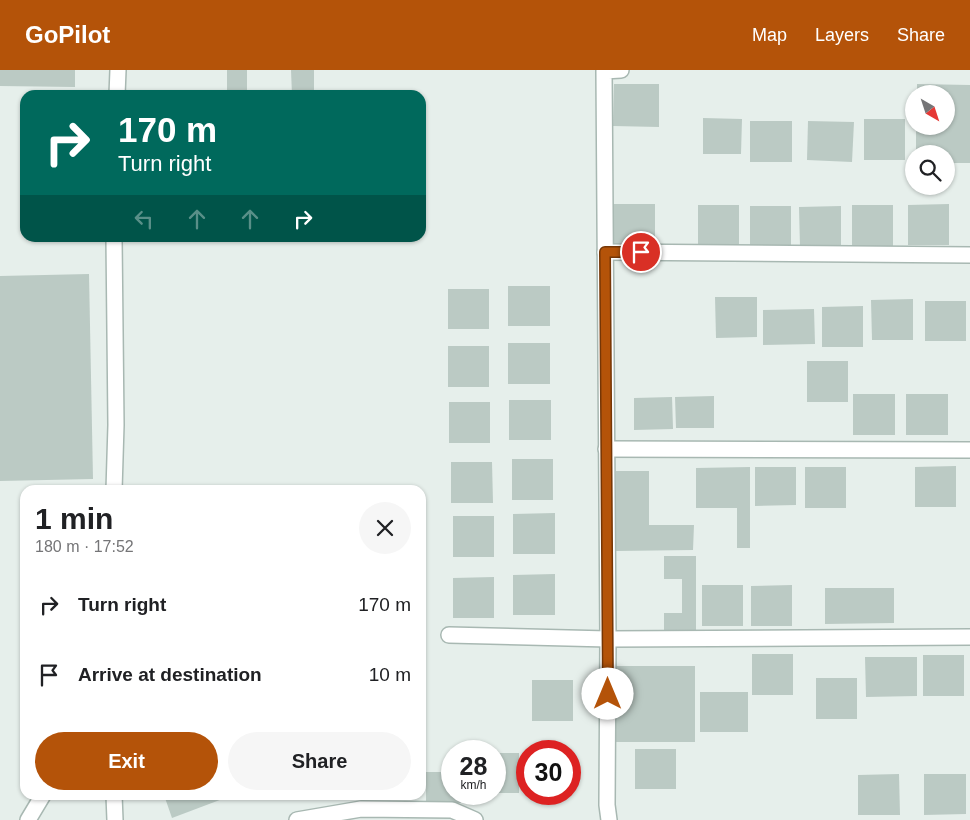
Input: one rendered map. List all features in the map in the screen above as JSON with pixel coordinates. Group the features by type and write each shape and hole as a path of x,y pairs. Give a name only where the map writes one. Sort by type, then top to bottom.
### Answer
{"street":[{"path":"117,90 118,70"},
{"path":"609,820 607,805 608,639 604,71 621,70"},
{"path":"114,242 116,425 114,485"},
{"path":"605,252 970,255"},
{"path":"606,449 970,450"},
{"path":"449,635 608,639 970,637"},
{"path":"28,820 40,800"},
{"path":"114,800 114,820"},
{"path":"297,820 361,809 452,810 475,820"}],"building":[{"path":"0,70 75,70 75,87 0,86"},
{"path":"227,70 247,70 247,90 227,90"},
{"path":"291,70 314,70 314,90 292,90"},
{"path":"614,84 659,84 659,127 613,126"},
{"path":"917,84 970,85 970,163 955,163 955,145 916,145 916,135 955,135 955,85"},
{"path":"703,118 742,119 741,154 703,154"},
{"path":"864,119 905,119 905,160 864,160"},
{"path":"750,121 792,121 792,162 750,162"},
{"path":"808,121 854,122 852,162 807,160"},
{"path":"613,204 655,204 655,244 613,244"},
{"path":"949,204 949,245 908,245 908,205"},
{"path":"698,205 739,205 739,246 698,246"},
{"path":"852,205 893,205 893,246 852,246"},
{"path":"750,206 791,206 791,246 750,246"},
{"path":"841,206 841,247 800,247 799,207"},
{"path":"89,274 93,479 0,481 0,276"},
{"path":"508,286 550,286 550,326 508,326"},
{"path":"448,289 489,289 489,329 448,329"},
{"path":"715,297 757,297 757,337 716,338"},
{"path":"913,299 913,340 872,340 871,300"},
{"path":"925,301 966,301 966,341 925,341"},
{"path":"863,306 863,347 822,347 822,307"},
{"path":"814,309 815,344 763,345 763,310"},
{"path":"508,343 550,343 550,384 508,384"},
{"path":"448,346 489,346 489,387 448,387"},
{"path":"807,361 848,361 848,402 807,402"},
{"path":"853,394 895,394 895,435 853,435"},
{"path":"906,394 948,394 948,435 906,435"},
{"path":"714,396 714,428 676,428 675,397"},
{"path":"672,397 673,429 634,430 634,398"},
{"path":"509,400 551,400 551,440 509,440"},
{"path":"449,402 490,402 490,443 449,443"},
{"path":"512,459 553,459 553,500 512,500"},
{"path":"451,462 492,462 493,503 451,503"},
{"path":"956,466 956,507 915,507 915,467"},
{"path":"750,467 750,548 737,548 737,508 696,508 696,468"},
{"path":"755,467 796,467 796,505 755,506"},
{"path":"805,467 846,467 846,508 805,508"},
{"path":"616,471 649,471 649,525 694,525 693,550 616,551"},
{"path":"555,513 555,554 513,554 513,514"},
{"path":"453,516 494,516 494,557 453,557"},
{"path":"664,556 696,556 696,630 664,630 664,613 682,613 682,579 664,579"},
{"path":"555,574 555,615 513,615 513,575"},
{"path":"494,577 494,618 453,618 453,578"},
{"path":"702,585 743,585 743,626 702,626"},
{"path":"792,585 792,626 751,626 751,586"},
{"path":"825,588 894,588 894,623 825,624"},
{"path":"752,654 793,654 793,695 752,695"},
{"path":"923,655 964,655 964,696 923,696"},
{"path":"865,657 917,657 917,696 866,697"},
{"path":"616,666 695,666 695,742 616,742"},
{"path":"816,678 857,678 857,719 816,719"},
{"path":"532,680 573,680 573,721 532,721"},
{"path":"700,692 748,692 748,732 700,732"},
{"path":"635,749 676,749 676,789 635,789"},
{"path":"506,753 516,753 516,793 506,793"},
{"path":"426,772 441,772 441,803 426,803"},
{"path":"899,774 900,815 858,815 858,775"},
{"path":"924,774 966,774 966,814 924,815"},
{"path":"166,800 220,800 172,818"}],"route":[{"path":"608,694 605,252 641,252"}]}
